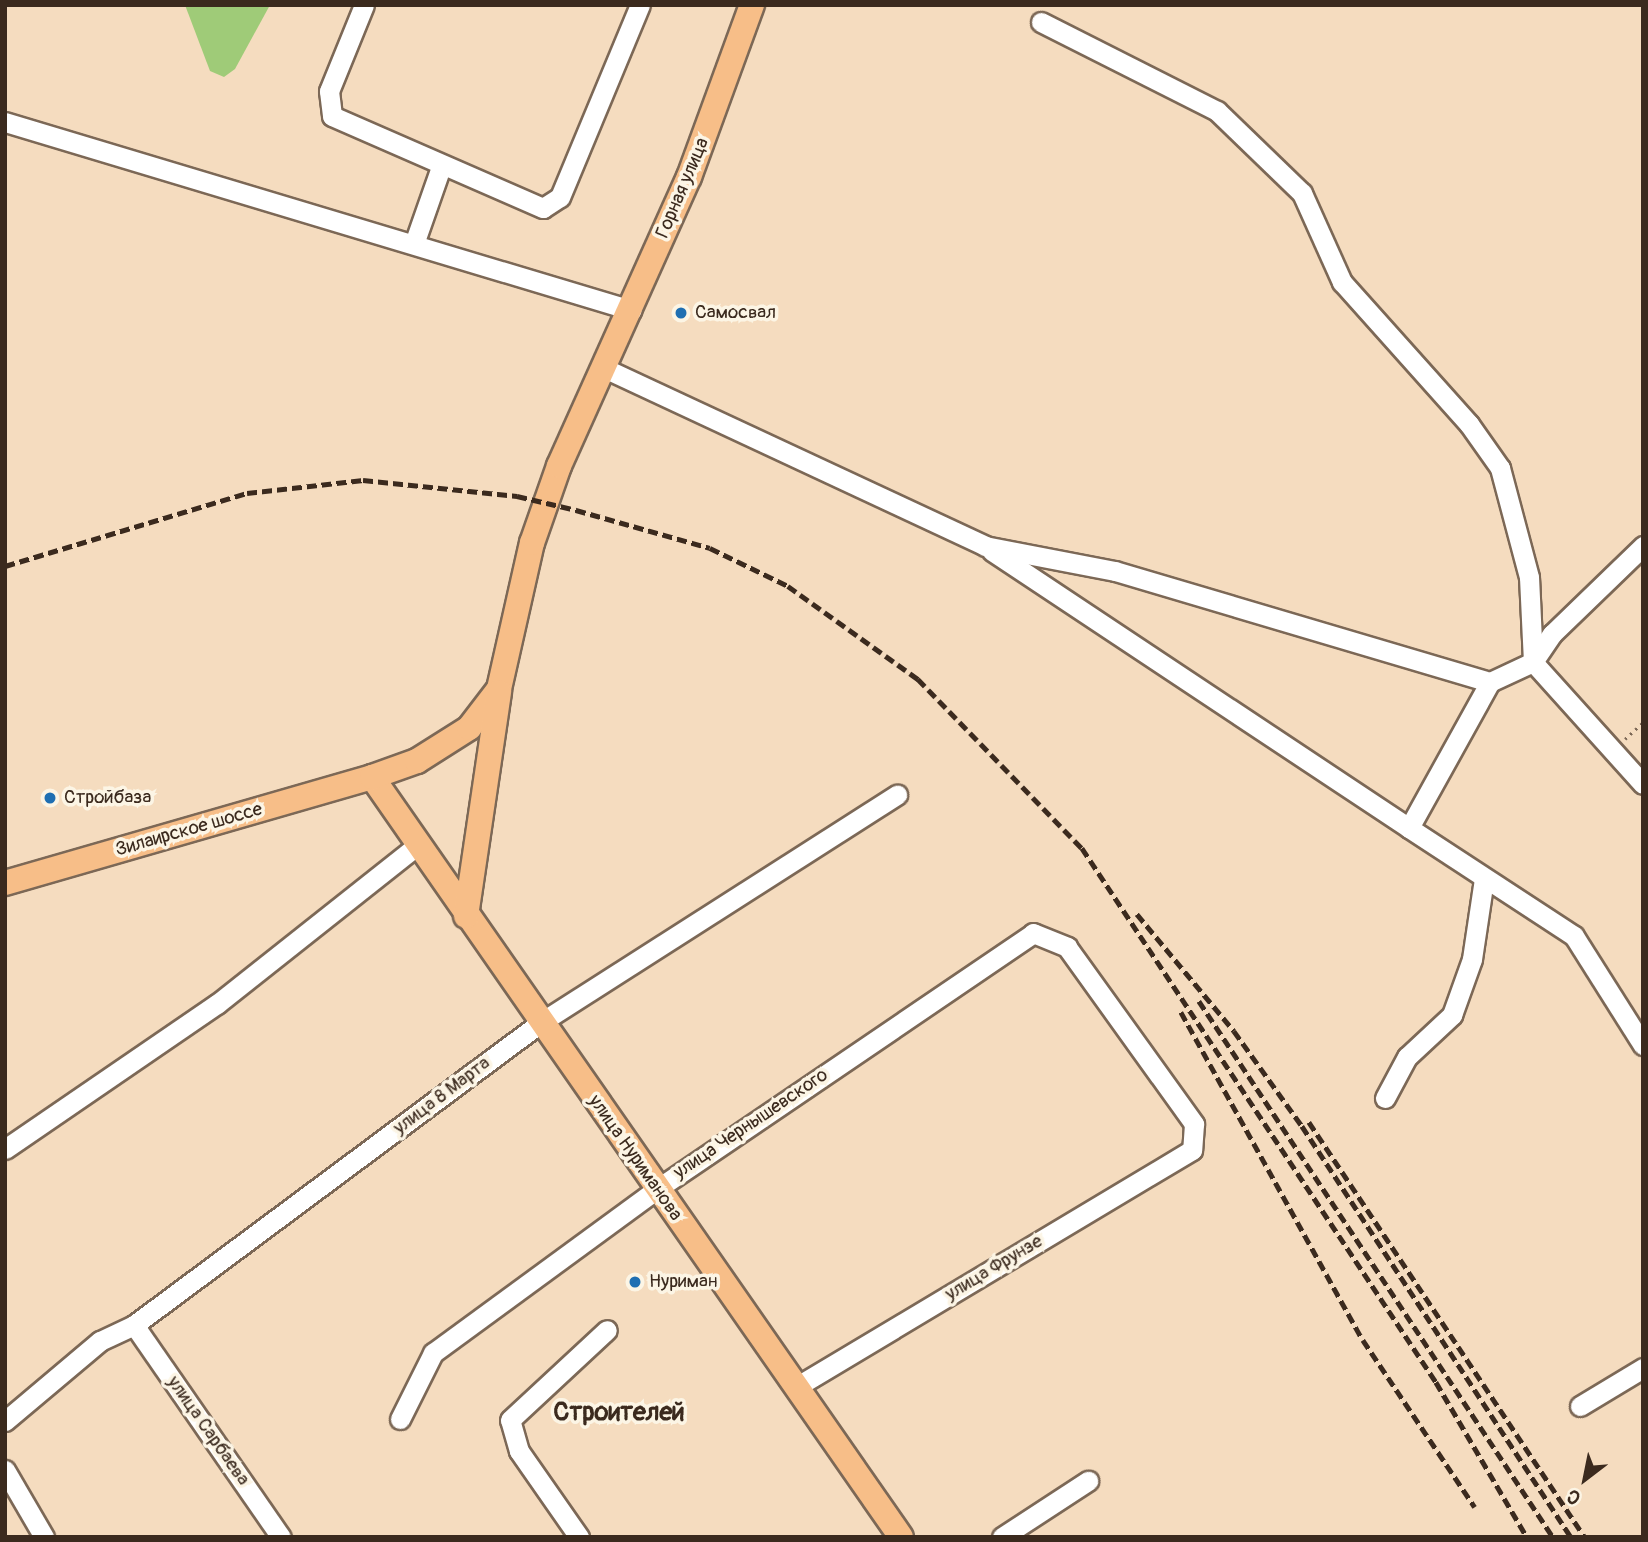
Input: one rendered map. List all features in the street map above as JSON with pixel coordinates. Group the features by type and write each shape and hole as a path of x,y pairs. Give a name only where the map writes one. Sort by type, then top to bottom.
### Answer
{"main road":[{"name":"Горная улица","path":"466,916 499,689 532,543 604,368 631,310 752,5"},
{"name":"Зилаирское шоссе","path":"5,883 372,777 450,742 499,689"},
{"name":"улица Нуриманова","path":"372,777 416,846 901,1537"}],"street":[{"path":"364,5 329,91 332,116 440,167 531,205 553,204 640,5"},
{"path":"1041,22 1217,111 1302,193 1342,282 1469,424 1500,468 1530,577 1533,662 1643,784"},
{"path":"5,122 631,310"},
{"path":"414,244 440,167"},
{"path":"604,368 985,547 1574,936 1643,1045"},
{"path":"1409,828 1490,682 1533,662 1552,634 1643,546"},
{"path":"985,547 1115,571 1490,682"},
{"name":"улица 8 Марта","path":"5,1421 100,1341 134,1325 540,1023 897,795"},
{"path":"5,1149 217,1004 416,846"},
{"path":"1385,1098 1406,1057 1452,1015 1472,959 1484,879"},
{"name":"улица Чернышевского","path":"400,1419 433,1353 657,1189 1033,933 1066,947 1194,1124 1192,1150"},
{"name":"улица Фрунзе","path":"796,1387 1192,1150"},
{"name":"улица Сарбаева","path":"134,1325 281,1537"},
{"path":"579,1537 519,1451 510,1420 607,1330"},
{"path":"1580,1406 1643,1368"},
{"path":"5,1470 44,1537"},
{"path":"1002,1537 1088,1481"}],"path":[{"path":"1612,750 1643,722"}],"green space":[{"path":"185,5 270,5 235,69 224,77 210,71"}],"railway":[{"path":"5,566 247,493 363,480 517,496 576,510 710,548 788,586 918,679 1082,848 1436,1382 1527,1537"},
{"path":"1137,914 1234,1031 1302,1126 1571,1537"},
{"path":"1199,1001 1553,1537"},
{"path":"1181,1012 1363,1340 1475,1507"},
{"path":"1309,1122 1585,1537"}],"place":[{"name":"Самосвал","path":"681,313"},
{"name":"Стройбаза","path":"50,798"},
{"name":"Нуриман","path":"635,1282"}],"district":[{"name":"Строителей","path":"619,1413"}]}
